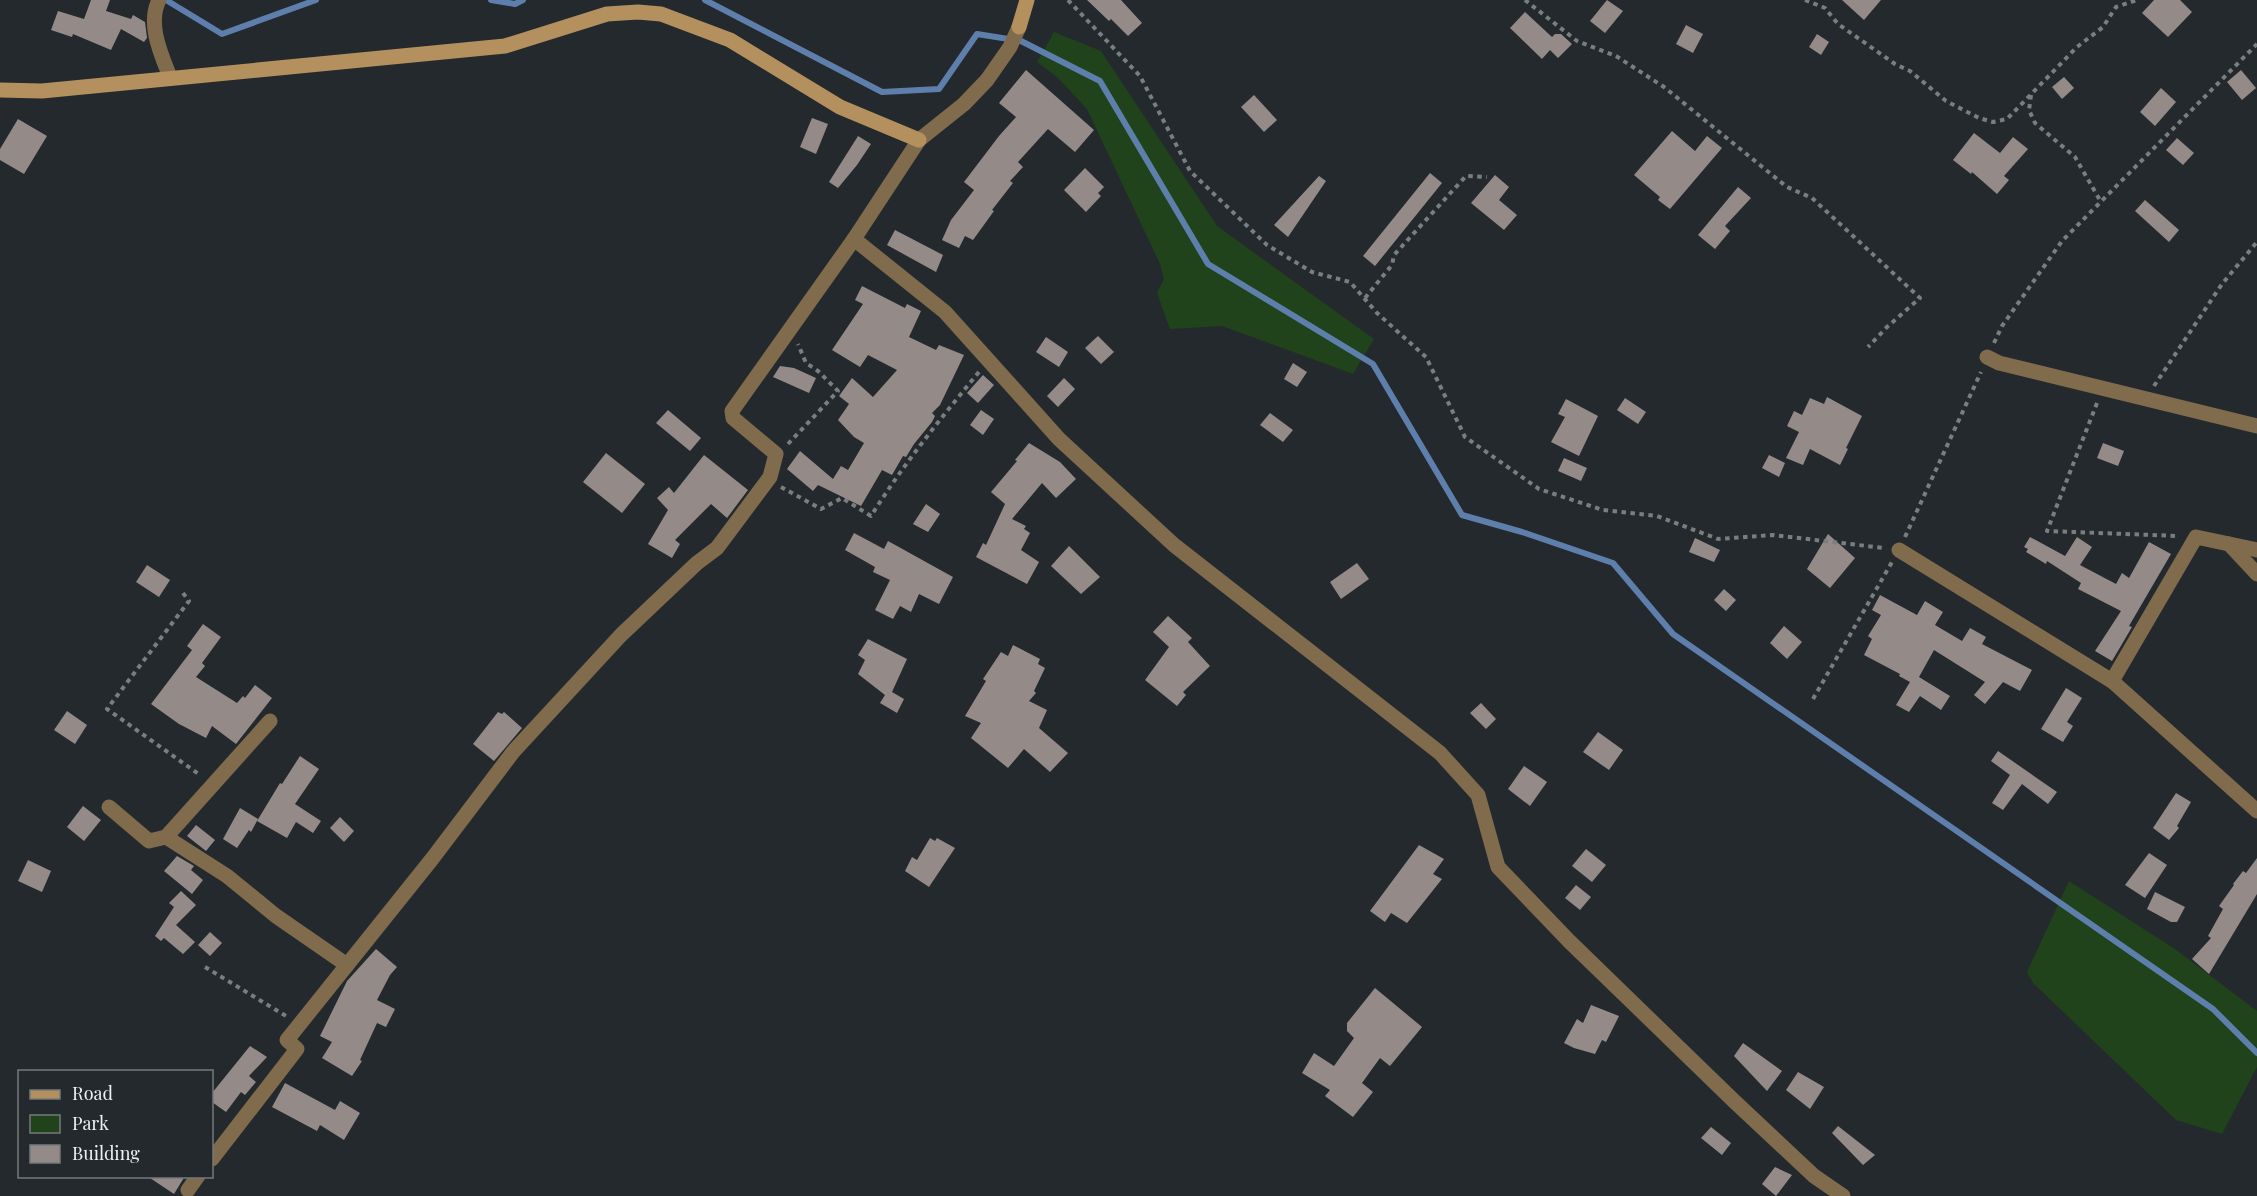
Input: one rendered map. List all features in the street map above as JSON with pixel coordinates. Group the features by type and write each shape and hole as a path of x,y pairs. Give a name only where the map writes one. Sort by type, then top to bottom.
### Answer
{"street":[{"path":"213,1158 297,1049 286,1040 432,859 513,752 621,635 697,563 717,548 770,477 776,454 733,418 732,411 854,238 919,140 964,104 987,80 1010,47 1027,0"},
{"path":"156,5 157,42 170,77"},
{"path":"0,90 42,91 505,46 607,14 638,12 661,14 730,40 840,107 919,140"},
{"path":"854,238 945,312 1059,439 1174,545 1440,753 1478,795 1498,867 1569,941 1734,1101 1814,1176 1843,1196"},
{"path":"1987,357 1999,363 2257,426"},
{"path":"2112,681 2196,537 2257,550"},
{"path":"2229,544 2257,574"},
{"path":"1899,550 2112,681 2257,811"},
{"path":"110,807 149,841 166,837 270,722"},
{"path":"166,837 227,876 276,916 347,965"},
{"path":"188,1190 197,1178"}],"path":[{"path":"1068,0 1140,76 1190,171 1267,245 1312,272 1350,282 1377,313 1426,357 1466,436 1539,489 1603,510 1657,516 1718,539 1773,536 1899,550"},
{"path":"1525,0 1577,41 1616,56 1664,87 1787,187 1812,198 1920,298 1868,347"},
{"path":"1805,0 1825,8 1838,24 1910,71 1946,101 1979,118 1993,122 2007,119 2021,102 2032,95 2077,47 2103,27 2115,7 2137,0"},
{"path":"2032,95 2030,111 2035,123 2075,157 2101,202"},
{"path":"1365,298 1392,265 1394,255 1466,176 1487,177"},
{"path":"2145,399 2222,284 2257,242"},
{"path":"776,454 838,391 818,371 806,363 791,328"},
{"path":"780,486 821,509 842,498 871,516 923,439 988,360"},
{"path":"2103,388 2047,531 2196,537"},
{"path":"183,592 189,601 107,709 213,784"},
{"path":"205,967 300,1024"}],"green space":[{"path":"1054,32 1101,51 1217,226 1374,339 1353,374 1222,326 1170,329 1157,293 1164,279 1160,264 1087,109 1057,77 1037,62"},
{"path":"2069,881 2175,949 2257,1011 2257,1067 2222,1134 2176,1120 2033,983 2027,972"}],"building":[{"path":"91,0 110,0 106,11 131,19 133,15 145,22 147,38 144,42 121,29 111,50 73,34 72,37 51,30 58,11 84,19"},
{"path":"1087,0 1121,0 1142,23 1128,36"},
{"path":"1607,0 1623,11 1605,33 1590,21"},
{"path":"1842,0 1881,0 1864,20"},
{"path":"2154,0 2180,0 2192,12 2168,37 2142,13"},
{"path":"1525,12 1552,37 1555,34 1561,34 1572,44 1558,58 1550,50 1542,59 1510,28"},
{"path":"1686,25 1703,34 1693,53 1676,44"},
{"path":"1817,34 1829,42 1821,55 1809,47"},
{"path":"1026,70 1094,130 1075,152 1048,129 1018,162 1023,167 1010,181 1013,183 973,240 965,236 959,248 942,240 951,220 974,190 964,182 1016,117 999,103"},
{"path":"2241,70 2256,88 2242,100 2227,82"},
{"path":"2064,77 2074,88 2062,99 2052,87"},
{"path":"2161,88 2176,102 2155,126 2140,112"},
{"path":"1254,95 1277,120 1264,132 1241,107"},
{"path":"812,118 828,124 816,154 800,147"},
{"path":"18,119 47,136 24,174 0,160 0,149"},
{"path":"1672,131 1695,151 1707,136 1722,148 1670,209 1658,200 1660,197 1634,175"},
{"path":"1974,133 2000,153 2013,137 2028,149 2004,176 2009,180 1997,194 1972,172 1971,174 1953,160"},
{"path":"858,136 871,144 838,188 829,182"},
{"path":"2177,138 2194,153 2183,165 2166,150"},
{"path":"1085,168 1104,187 1098,193 1101,196 1086,212 1064,190"},
{"path":"1430,173 1442,183 1375,266 1363,256"},
{"path":"1495,175 1509,187 1499,200 1517,215 1504,230 1471,203"},
{"path":"1319,176 1326,181 1288,237 1274,225"},
{"path":"1738,187 1751,198 1725,226 1730,231 1715,249 1698,235"},
{"path":"2145,200 2179,230 2169,242 2135,211"},
{"path":"895,230 943,255 936,272 887,245"},
{"path":"862,286 905,308 907,304 921,311 909,337 936,350 939,345 964,355 940,405 932,413 935,416 932,422 906,457 903,456 892,475 882,470 861,506 818,485 813,491 787,469 800,451 833,479 841,466 848,470 864,443 854,437 838,420 849,404 839,396 852,378 873,397 897,370 868,355 860,367 832,350 863,304 855,300"},
{"path":"1098,336 1114,352 1101,364 1085,348"},
{"path":"1046,337 1068,352 1059,367 1036,352"},
{"path":"1293,363 1307,372 1297,387 1284,379"},
{"path":"780,366 794,368 816,378 809,393 773,377"},
{"path":"983,375 994,385 978,403 967,393"},
{"path":"1064,378 1075,389 1058,407 1047,396"},
{"path":"1827,397 1862,416 1840,465 1810,449 1803,465 1786,458 1799,432 1787,426 1794,411 1802,415 1810,398 1824,404"},
{"path":"1625,398 1646,412 1638,424 1617,410"},
{"path":"1566,399 1598,416 1579,456 1551,442 1565,417 1558,414"},
{"path":"668,410 701,438 690,451 656,423"},
{"path":"981,410 994,419 983,435 970,425"},
{"path":"1270,413 1293,430 1283,442 1260,425"},
{"path":"1029,443 1060,462 1076,479 1056,498 1042,483 1012,519 1026,526 1024,529 1030,533 1021,550 1039,562 1027,584 976,557 983,543 986,545 1005,504 991,492"},
{"path":"2103,443 2124,451 2118,466 2097,458"},
{"path":"606,453 645,484 622,513 583,482"},
{"path":"704,455 748,490 727,518 711,504 675,540 680,544 672,558 648,544 668,510 657,498 669,487 674,493"},
{"path":"1769,455 1785,463 1779,477 1762,468"},
{"path":"1564,458 1587,468 1581,481 1558,471"},
{"path":"926,504 940,514 928,532 913,524"},
{"path":"854,533 884,549 888,541 953,577 939,604 919,594 911,612 900,606 893,619 875,610 890,580 873,572 875,567 845,550"},
{"path":"1828,534 1855,558 1830,588 1807,569"},
{"path":"2030,537 2065,556 2077,537 2092,547 2080,565 2116,584 2122,573 2129,578 2149,542 2171,554 2129,626 2132,627 2112,661 2095,651 2121,611 2078,589 2081,583 2047,561 2046,564 2026,552 2028,549 2024,547"},
{"path":"1695,538 1720,550 1714,562 1689,552"},
{"path":"1069,546 1100,577 1081,594 1051,566"},
{"path":"1357,563 1369,579 1341,599 1330,582"},
{"path":"147,565 170,580 159,597 136,582"},
{"path":"1724,589 1736,600 1726,611 1714,600"},
{"path":"1880,595 1917,615 1925,601 1943,612 1935,625 1962,641 1970,628 1986,637 1982,644 2032,670 2020,691 2003,682 1985,704 1974,695 1985,682 1934,650 1919,677 1950,696 1941,710 1920,696 1909,712 1896,705 1910,682 1899,676 1900,674 1864,655 1872,639 1868,636 1881,615 1872,610"},
{"path":"1168,616 1192,638 1188,642 1210,666 1183,692 1186,695 1177,706 1145,680 1169,647 1153,632"},
{"path":"203,624 221,637 202,663 205,666 196,677 237,703 243,696 245,698 255,685 272,698 236,744 212,726 206,738 179,724 151,704 192,650 187,646"},
{"path":"1784,626 1802,642 1787,659 1770,643"},
{"path":"868,639 907,659 892,692 904,699 897,713 880,703 885,695 858,674 865,660 858,655"},
{"path":"1013,645 1040,659 1038,664 1045,668 1034,691 1036,693 1029,701 1047,710 1039,728 1068,753 1050,772 1024,749 1008,768 971,738 981,723 965,716 986,681 983,679 1001,652 1008,656"},
{"path":"2066,688 2082,698 2067,722 2073,726 2063,742 2041,729"},
{"path":"1481,703 1496,719 1486,729 1470,713"},
{"path":"67,711 87,725 75,744 54,730"},
{"path":"498,712 502,714 504,712 522,728 494,761 473,744"},
{"path":"1598,732 1623,750 1609,770 1583,752"},
{"path":"1998,751 2057,792 2048,804 2022,784 2003,810 1992,803 2010,775 1991,761"},
{"path":"300,756 319,769 295,804 321,821 313,833 296,822 287,838 257,821"},
{"path":"1524,766 1547,782 1530,806 1508,789"},
{"path":"2176,793 2191,802 2177,826 2179,828 2169,840 2153,828"},
{"path":"83,806 101,820 84,841 67,827"},
{"path":"240,808 258,819 251,832 249,830 237,848 223,839"},
{"path":"340,817 354,831 344,842 330,828"},
{"path":"196,825 215,840 206,851 187,836"},
{"path":"930,838 935,841 937,838 955,848 929,887 905,871 912,857 917,860"},
{"path":"1419,845 1444,859 1433,874 1442,879 1407,923 1391,913 1385,922 1370,911"},
{"path":"1586,849 1606,865 1592,882 1572,866"},
{"path":"2149,853 2167,865 2145,898 2125,885"},
{"path":"177,856 194,866 191,870 203,880 192,894 164,871"},
{"path":"2257,858 2257,894 2209,974 2192,959 2211,938 2208,936 2223,909 2219,906 2233,884 2243,871 2246,873"},
{"path":"28,860 51,871 42,892 18,881"},
{"path":"1576,885 1591,897 1580,910 1565,898"},
{"path":"181,891 196,905 176,925 195,942 183,954 164,938 161,941 155,936 174,907 169,903"},
{"path":"2155,892 2185,907 2177,922 2171,922 2147,909"},
{"path":"210,932 222,943 210,956 198,945"},
{"path":"376,949 397,967 390,975 377,1000 395,1009 386,1027 377,1023 360,1060 362,1061 352,1076 322,1058 332,1042 320,1036 347,981"},
{"path":"1375,988 1422,1027 1390,1066 1380,1058 1362,1083 1373,1092 1353,1117 1325,1096 1330,1090 1302,1073 1314,1053 1334,1066 1354,1038 1347,1031 1347,1023"},
{"path":"1591,1005 1619,1016 1606,1042 1602,1040 1595,1054 1564,1043 1577,1019 1583,1023"},
{"path":"1743,1043 1782,1071 1767,1091 1734,1056"},
{"path":"250,1046 267,1057 249,1076 256,1082 245,1095 241,1092 226,1112 213,1103 213,1092"},
{"path":"1798,1072 1824,1087 1810,1109 1786,1090"},
{"path":"285,1083 335,1110 340,1101 360,1113 344,1140 320,1125 317,1131 272,1107"},
{"path":"1838,1126 1875,1155 1863,1165 1832,1133"},
{"path":"1711,1127 1731,1143 1722,1155 1701,1138"},
{"path":"1775,1167 1792,1175 1776,1196 1762,1184"},
{"path":"150,1178 184,1178 174,1194"}],"waterway":[{"path":"166,0 222,34 316,0"},
{"path":"491,0 515,4 523,0"},
{"path":"705,0 882,92 939,89 977,34 1021,41 1100,81 1208,264 1373,364 1462,515 1522,532 1613,563 1673,634 2213,1009 2257,1053"}]}
